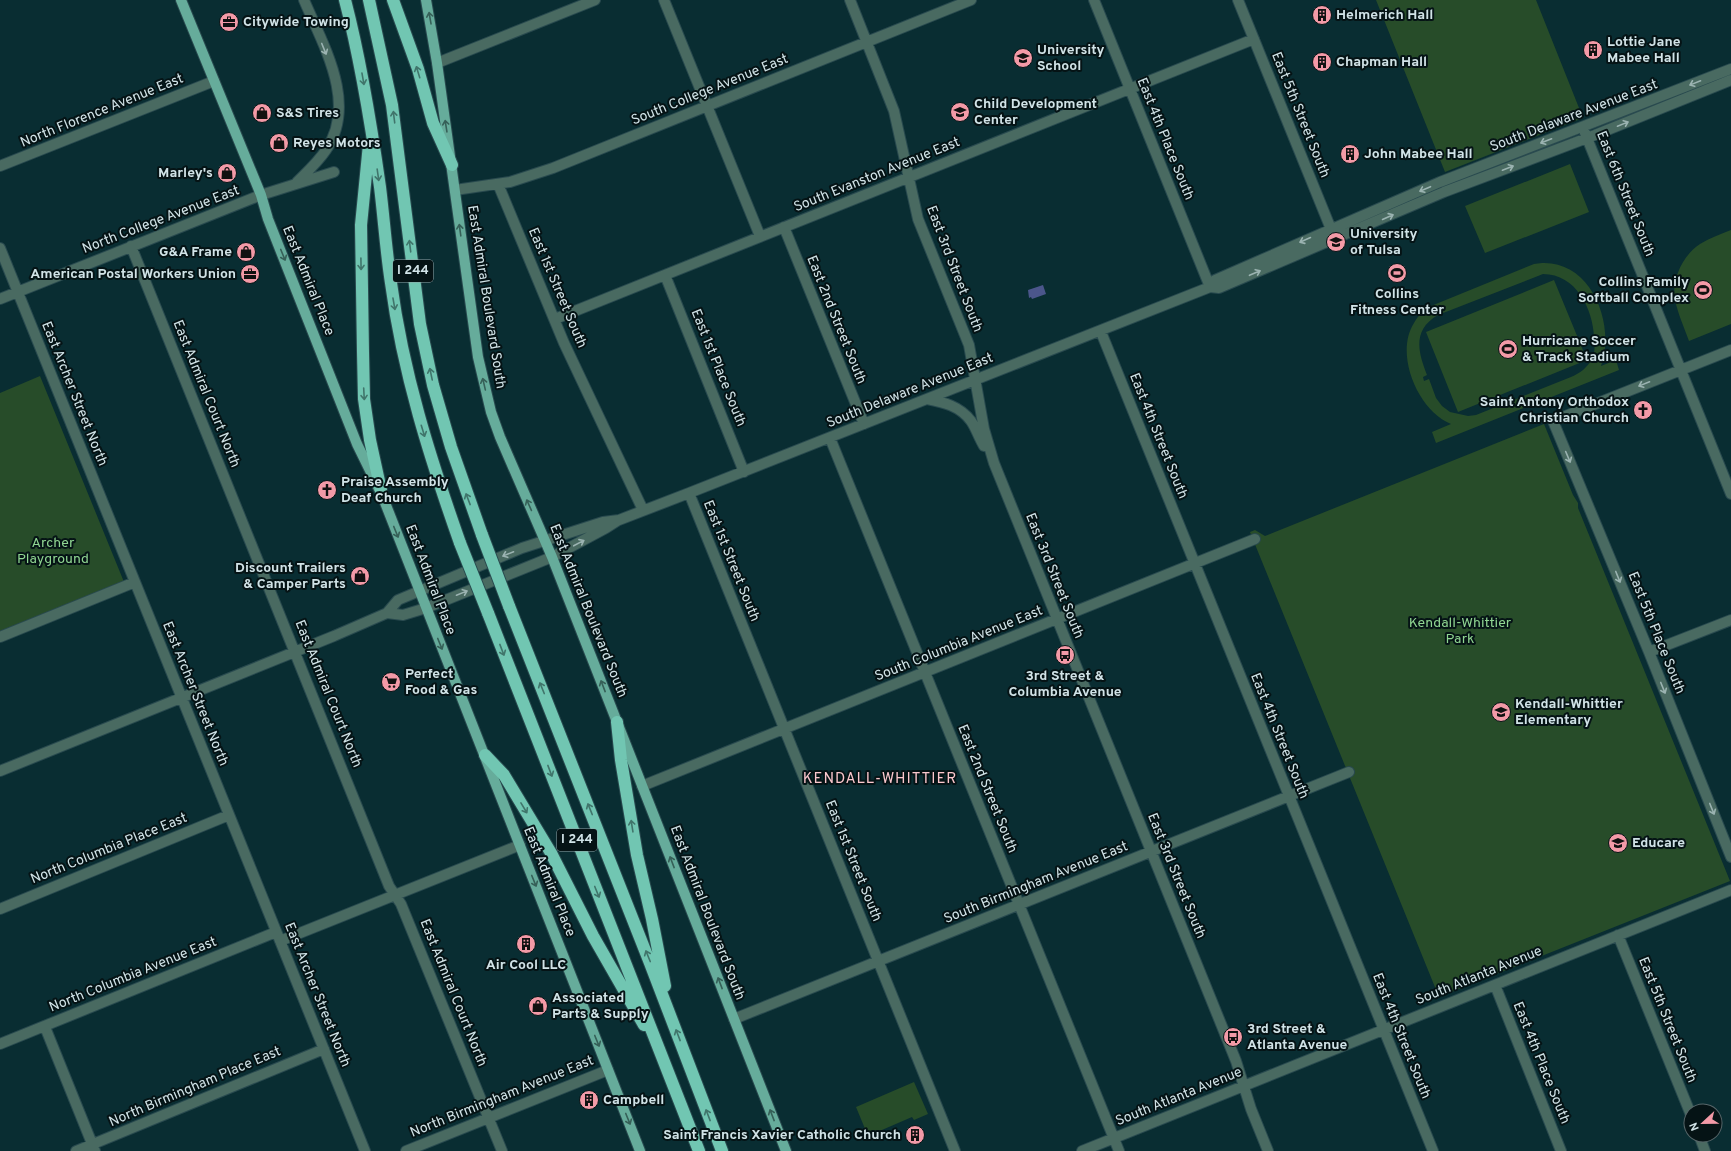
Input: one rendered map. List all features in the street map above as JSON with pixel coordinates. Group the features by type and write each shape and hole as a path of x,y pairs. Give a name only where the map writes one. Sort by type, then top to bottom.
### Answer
{"highway":[{"name":"I 244","path":"345,0 360,64 371,123 391,284 403,352 417,414 436,476 460,543 699,1151"},
{"name":"I 244","path":"368,0 392,106 422,332 433,384 451,446 509,606 672,1019 722,1151"},
{"path":"393,0 418,69 433,123 452,165"},
{"path":"371,123 361,225 362,352 364,399 370,440 382,495"},
{"path":"617,722 621,760 637,856 652,918 672,1019"},
{"path":"485,755 504,775 551,853 593,936 667,1067"}],"main road":[{"name":"East Admiral Place","path":"181,0 261,196 268,219 351,428 382,495 420,590 640,1151"},
{"path":"426,0 437,63"},
{"name":"East Admiral Boulevard South","path":"437,63 475,334 484,384 500,437 552,557 786,1151"}],"street":[{"path":"297,183 326,150 334,134 340,107 337,86 332,68 304,0"},
{"path":"437,63 595,0"},
{"path":"664,0 760,236"},
{"name":"East 3rd Street South","path":"850,0 894,111 918,219 967,340 976,379 984,429 994,463 1056,620 1236,1061 1268,1151"},
{"name":"South College Avenue East","path":"455,190 498,184 553,168 971,0"},
{"name":"East 4th Place South","path":"1094,0 1210,288"},
{"name":"East 5th Street South","path":"1238,0 1336,240"},
{"name":"South Evanston Avenue East","path":"555,319 1254,39"},
{"name":"South Delaware Avenue East","path":"1210,288 1215,280 1331,228 1440,182 1731,69"},
{"name":"South Delaware Avenue East","path":"387,613 403,614 426,608 552,557 619,520 643,510 689,494 976,379 1101,332 1210,288 1219,288 1336,240 1444,192 1587,138 1731,80"},
{"name":"North Florence Avenue East","path":"0,166 214,81"},
{"name":"East 6th Street South","path":"1582,127 1731,494"},
{"name":"North College Avenue East","path":"0,299 131,246 186,227 261,196 334,172"},
{"name":"East 1st Street South","path":"498,184 575,369 643,510"},
{"name":"East 2nd Street South","path":"784,227 864,424"},
{"name":"East Admiral Court North","path":"131,246 296,652 389,886 401,904 502,1151"},
{"name":"East Archer Street North","path":"0,248 364,1151"},
{"name":"East 1st Place South","path":"665,275 744,472"},
{"name":"East 4th Street South","path":"1101,332 1433,1151"},
{"path":"1681,370 1731,350"},
{"name":"East 5th Place South","path":"1681,370 1553,421 1649,652 1731,857"},
{"path":"927,399 948,403 971,420 994,463"},
{"name":"East 2nd Street South","path":"830,438 1119,1151"},
{"name":"East 1st Street South","path":"689,494 955,1151"},
{"name":"South Delaware Avenue East","path":"387,613 398,600 522,548 603,522 619,520"},
{"name":"South Columbia Avenue East","path":"642,786 1255,540"},
{"path":"0,637 135,582"},
{"path":"0,771 296,652 387,613"},
{"path":"1649,652 1731,620"},
{"name":"South Birmingham Avenue East","path":"734,1019 1349,772"},
{"name":"North Columbia Place East","path":"0,909 229,815"},
{"name":"North Columbia Avenue East","path":"0,1044 278,936 395,895 520,845"},
{"name":"South Atlanta Avenue","path":"1082,1151 1731,890"},
{"name":"East 5th Street South","path":"1618,935 1686,1103"},
{"name":"East 4th Place South","path":"1494,985 1561,1151"},
{"path":"44,1026 93,1148"},
{"name":"North Birmingham Place East","path":"76,1151 93,1148 324,1049"},
{"name":"North Birmingham Avenue East","path":"406,1151 608,1070"}],"green space":[{"path":"1376,0 1536,0 1583,118 1445,172"},
{"path":"1570,164 1589,212 1485,253 1465,206"},
{"name":"Collins Family Softball Complex","path":"1731,230 1731,324 1689,341 1675,300 1674,292 1677,276 1684,261 1694,249 1700,244"},
{"path":"1542,263 1560,265 1574,272 1587,284 1596,298 1602,315 1605,332 1605,350 1601,366 1616,360 1619,370 1436,443 1432,432 1451,424 1439,417 1428,407 1413,380 1408,365 1407,350 1408,336 1414,323 1424,311 1431,306 1534,264","holes":["1543,274 1555,276 1565,280 1573,287 1586,305 1590,316 1595,343 1593,357 1586,368 1571,377 1476,415 1468,416 1450,412 1442,406 1436,398 1429,379 1424,381 1423,377 1427,375 1421,358 1419,342 1424,327 1438,315"]},
{"path":"1554,280 1587,360 1458,412 1426,332"},
{"name":"Archer Playground","path":"40,376 124,582 0,632 0,393"},
{"name":"Kendall-Whittier Park","path":"1544,424 1573,495 1578,503 1578,508 1730,881 1439,997 1250,532 1255,530 1265,536"},
{"path":"914,1082 928,1114 914,1120 912,1117 868,1136 856,1107"}],"water":[{"path":"1043,285 1046,294 1032,299 1031,297 1029,298 1028,290"}],"place":[{"name":"Helmerich Hall","path":"1322,15"},
{"name":"Citywide Towing","path":"229,22"},
{"name":"Lottie Jane Mabee Hall","path":"1593,50"},
{"name":"University School","path":"1023,58"},
{"name":"Chapman Hall","path":"1322,62"},
{"name":"Child Development Center","path":"960,112"},
{"name":"S&S Tires","path":"262,113"},
{"name":"Reyes Motors","path":"279,143"},
{"name":"John Mabee Hall","path":"1350,154"},
{"name":"Marley's","path":"227,173"},
{"name":"University of Tulsa","path":"1336,242"},
{"name":"G&A Frame","path":"246,252"},
{"name":"Collins Fitness Center","path":"1397,273"},
{"name":"American Postal Workers Union","path":"250,274"},
{"name":"Collins Family Softball Complex","path":"1703,290"},
{"name":"Hurricane Soccer & Track Stadium","path":"1508,349"},
{"name":"Saint Antony Orthodox Christian Church","path":"1643,410"},
{"name":"Praise Assembly Deaf Church","path":"327,490"},
{"name":"Discount Trailers & Camper Parts","path":"360,576"},
{"name":"3rd Street & Columbia Avenue","path":"1065,655"},
{"name":"Perfect Food & Gas","path":"391,682"},
{"name":"Kendall-Whittier Elementary","path":"1501,712"},
{"name":"Educare","path":"1618,843"},
{"name":"Air Cool LLC","path":"526,944"},
{"name":"Associated Parts & Supply","path":"538,1006"},
{"name":"3rd Street & Atlanta Avenue","path":"1233,1037"},
{"name":"Campbell","path":"589,1100"},
{"name":"Saint Francis Xavier Catholic Church","path":"915,1135"}],"district":[{"name":"KENDALL-WHITTIER","path":"880,779"}]}
